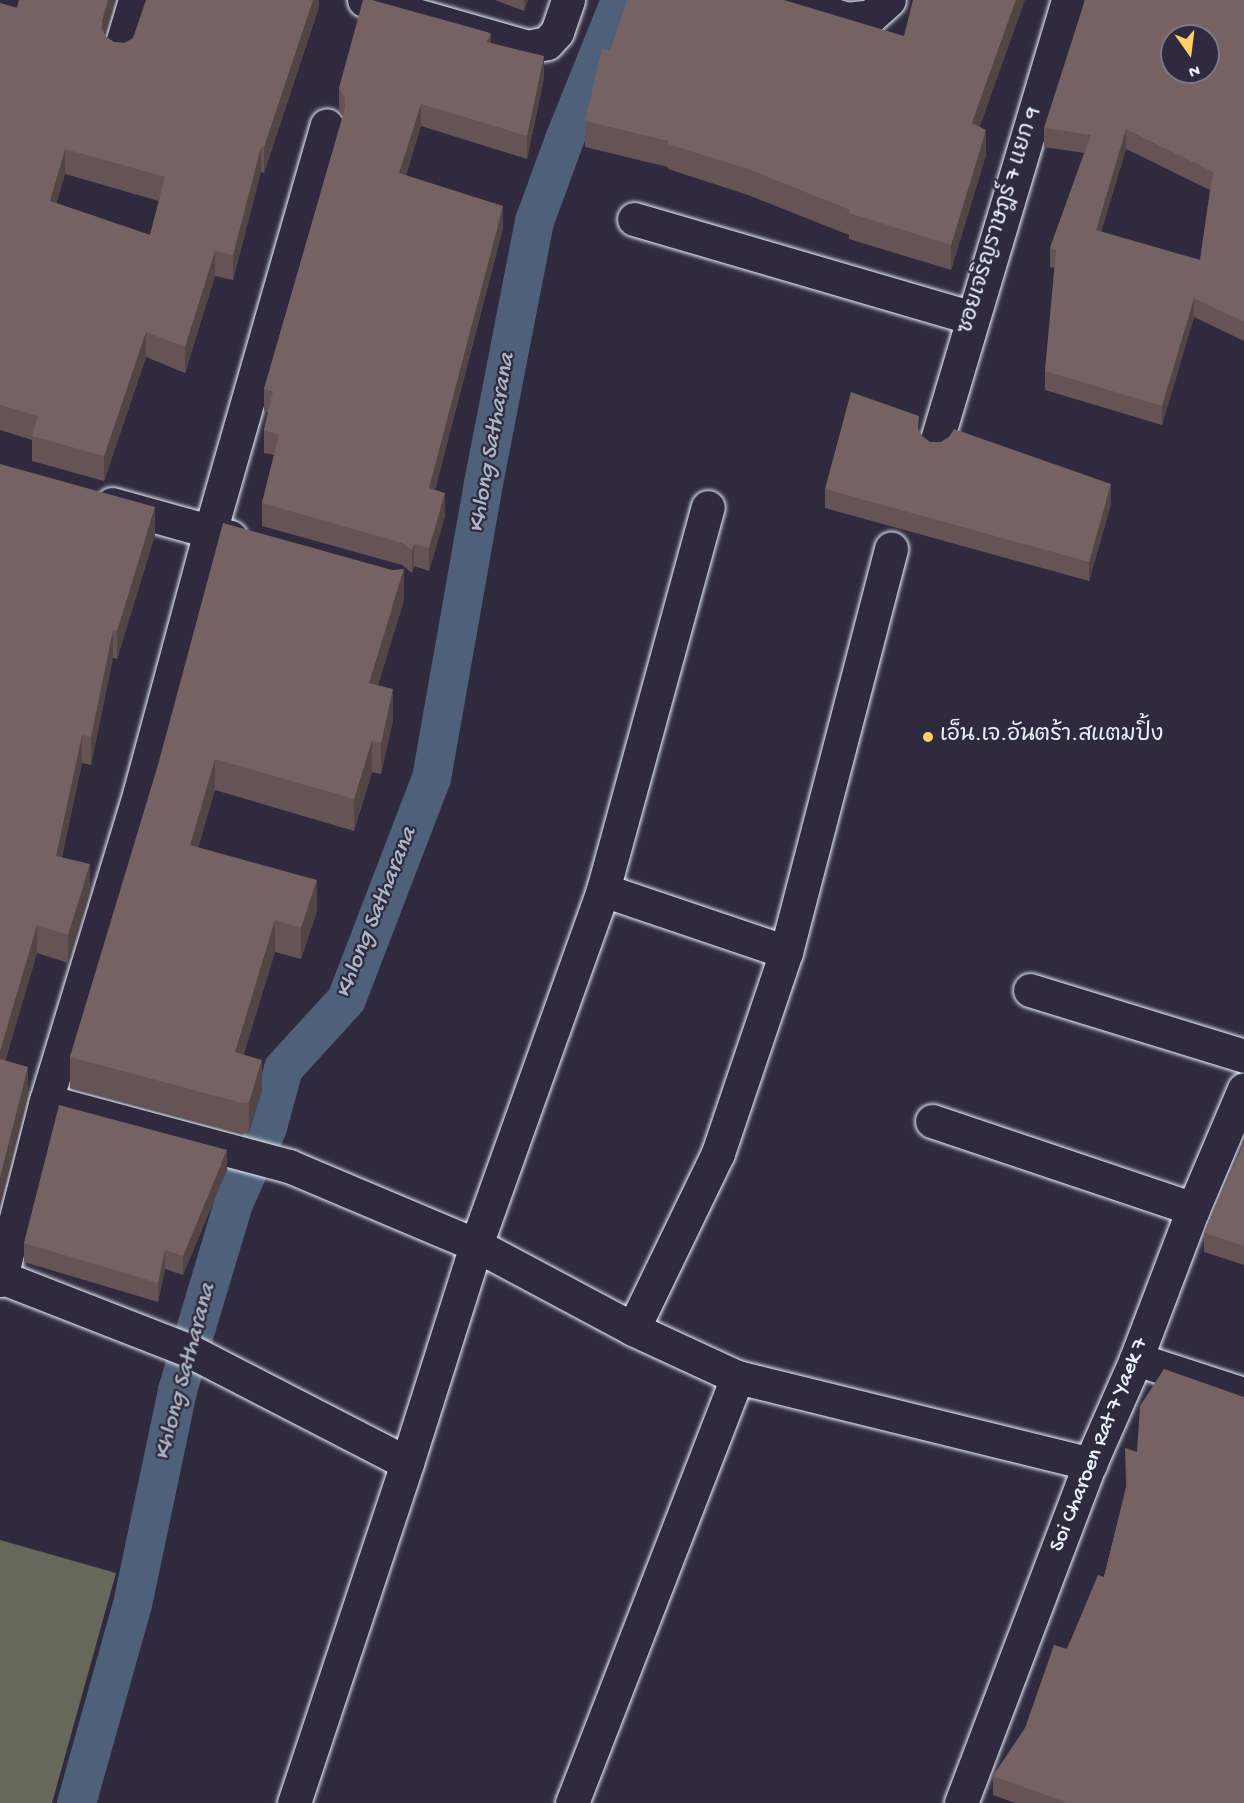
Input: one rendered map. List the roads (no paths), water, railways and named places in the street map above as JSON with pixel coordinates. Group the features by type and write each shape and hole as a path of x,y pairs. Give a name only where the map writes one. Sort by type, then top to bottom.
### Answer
{"street":[{"path":"120,50 135,0"},
{"path":"363,0 528,47 547,43 557,32 568,0"},
{"path":"788,0 847,19 871,16 889,0"},
{"name":"ซอยเจริญราษฎร์ 7 แยก 9","path":"936,443 1068,0"},
{"path":"327,125 210,532 140,790 46,1101 0,1278 188,1350 407,1463"},
{"path":"634,219 972,318"},
{"path":"88,497 254,544"},
{"path":"294,1803 407,1463 476,1245 603,890 708,507"},
{"path":"633,1329 718,1153 786,952 891,548"},
{"path":"603,890 786,952"},
{"path":"1030,990 1244,1056"},
{"name":"Soi Charoen Rat 7 Yaek 7","path":"961,1803 1090,1464 1136,1359 1193,1209 1244,1089"},
{"path":"46,1101 235,1149 289,1166 476,1245 633,1329 737,1377 1090,1464"},
{"path":"932,1121 1193,1209"},
{"path":"1136,1359 1244,1394"},
{"path":"572,1803 737,1377"}],"waterway":[{"name":"Khlong Satharana","path":"76,1803 132,1604 177,1390 233,1203 267,1127 283,1068 346,999 431,778 483,483 534,221 620,0"}],"place":[{"name":"เอ็น.เจ.อันตร้า.สแตมปิ้ง","path":"928,737"}]}
